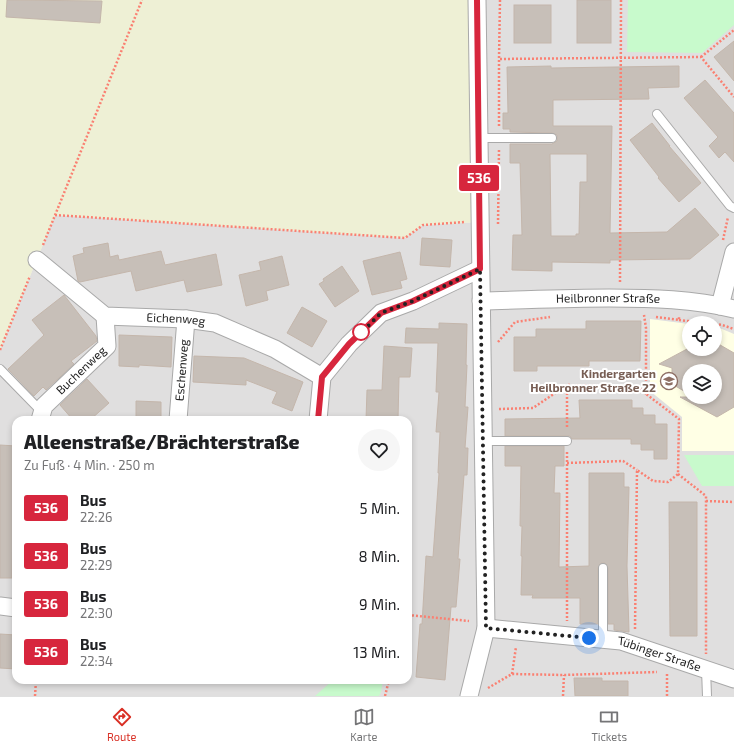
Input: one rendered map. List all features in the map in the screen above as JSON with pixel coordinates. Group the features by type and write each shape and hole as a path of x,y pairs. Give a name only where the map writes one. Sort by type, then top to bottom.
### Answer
{"street":[{"path":"469,696 486,628 477,0"},
{"path":"727,307 728,248"},
{"path":"37,260 105,316"},
{"path":"318,416 322,377 349,344 381,313 413,301 480,269"},
{"name":"Heilbronner Straße","path":"481,301 560,298 653,298 727,307"},
{"name":"Eichenweg","path":"105,316 186,319 215,323 275,349 322,377"},
{"name":"Buchenweg","path":"40,416 44,406 107,346 105,316"},
{"name":"Eschenweg","path":"178,416 186,319"},
{"path":"0,606 12,608"},
{"name":"Tübinger Straße","path":"486,628 621,640 734,679"}],"lane":[{"path":"657,114 732,207"},
{"path":"478,138 552,138"},
{"path":"0,369 40,416"},
{"path":"483,441 567,441"},
{"path":"603,568 603,639"},
{"path":"706,669 707,696"}],"path":[{"path":"0,350 142,0"},
{"path":"498,226 500,0"},
{"path":"620,286 621,0"},
{"path":"499,59 701,57 734,30"},
{"path":"701,57 734,97"},
{"path":"728,248 732,207"},
{"path":"55,215 405,238 422,225 480,222"},
{"path":"679,320 681,301"},
{"path":"637,315 682,320"},
{"path":"644,315 646,328 646,394"},
{"path":"497,344 515,322 555,316"},
{"path":"722,325 734,330"},
{"path":"567,385 567,629"},
{"path":"497,415 497,409 533,408 567,385 638,387 679,419 678,474"},
{"path":"567,462 623,461 653,480 668,482 678,474"},
{"path":"635,636 637,470"},
{"path":"678,474 706,496 706,669"},
{"path":"706,501 734,502"},
{"path":"412,615 470,621 486,628"},
{"path":"512,674 518,631"},
{"path":"486,689 512,674 564,675 659,672"},
{"path":"667,672 667,696"},
{"path":"563,696 564,675"},
{"path":"35,696 36,684"},
{"path":"385,696 388,684"}],"shaded area":[{"path":"0,0 477,0 480,222 423,225 405,238 55,215 0,350"},
{"path":"481,0 734,0 734,696 472,696 491,625"},
{"path":"55,215 404,238 423,225 480,222 484,624 467,696 0,696 0,350"},
{"name":"Kindergarten Heilbronner Straße 22","path":"650,319 682,323 682,356 722,356 722,329 734,334 734,451 682,451 682,417 650,391"}],"green space":[{"path":"628,0 734,0 734,25 702,53 627,52"},
{"path":"684,455 734,455 734,486 702,486"},
{"path":"328,684 382,684 379,696 315,696"}],"building":[{"path":"7,0 102,1 100,23 6,17"},
{"path":"577,0 611,0 611,43 577,43"},
{"path":"514,5 551,5 551,43 514,43"},
{"path":"734,41 734,81 714,57"},
{"path":"551,66 551,68 679,66 679,87 648,88 649,99 553,100 553,126 612,126 610,233 667,232 695,208 719,235 690,259 610,260 610,263 552,262 552,271 512,270 513,235 522,235 520,163 510,163 510,144 552,144 557,141 557,135 552,133 510,132 510,129 503,129 503,113 508,113 507,67","holes":["550,154 587,154 587,182 580,182 579,234 576,234 576,236 551,236"]},
{"path":"705,80 734,113 734,162 725,152 719,158 709,146 718,137 684,98"},
{"path":"652,123 669,146 701,183 679,202 658,178 659,177 630,140"},
{"path":"422,238 452,240 450,267 420,265"},
{"path":"108,243 110,257 118,255 119,260 161,251 165,265 216,254 222,285 187,292 184,280 136,291 131,271 80,282 78,281 73,256 84,253 83,248"},
{"path":"400,252 407,279 400,281 402,288 372,295 363,261"},
{"path":"282,256 289,285 266,291 268,300 246,306 239,275 261,270 259,262"},
{"path":"342,266 359,291 335,307 319,284 324,281 323,279"},
{"path":"64,295 96,336 97,341 71,361 74,364 46,390 43,387 34,396 8,369 44,335 32,320"},
{"path":"302,307 327,321 312,347 287,333"},
{"path":"586,321 641,321 640,361 589,361 589,366 537,366 537,371 514,371 514,337 536,337 536,329 586,329"},
{"path":"439,323 467,324 465,407 468,407 465,448 468,448 467,475 464,475 456,607 451,607 445,680 416,677 420,624 422,624 426,556 433,557 439,473 440,432 436,432 439,392 436,392 438,343 405,343 406,328 439,329"},
{"path":"119,335 172,337 171,367 139,365 139,367 119,366"},
{"path":"384,346 412,348 410,377 399,377 398,416 366,416 367,390 382,390"},
{"path":"722,346 734,353 734,407 717,417 693,404 722,404 722,364 682,364 682,390 672,384 672,368 659,364 682,352 682,356 722,356"},
{"path":"194,356 244,358 303,382 292,411 272,403 277,392 246,380 246,385 193,382"},
{"path":"87,379 109,403 94,416 70,416 60,405"},
{"path":"579,400 632,400 632,408 643,408 643,415 655,415 655,424 667,424 667,459 654,459 654,450 641,450 641,444 631,444 631,439 572,439 570,436 505,436 505,419 580,418"},
{"path":"136,401 161,402 161,416 136,416"},
{"path":"0,445 12,446 12,578 0,578"},
{"path":"505,446 564,446 564,466 555,466 554,493 560,493 559,567 589,566 589,473 624,473 624,487 629,487 627,566 629,632 614,630 614,624 608,624 608,568 605,563 601,563 598,568 598,624 580,624 580,598 532,598 533,595 521,595 521,466 505,466"},
{"path":"669,502 697,502 697,636 670,636"},
{"path":"0,634 12,635 12,669 0,668"},
{"path":"574,678 602,678 602,681 628,681 628,696 575,696"}],"bus line":[{"name":"536","path":"318,416 322,377 349,344 381,313 413,301 480,269 477,0"}],"place":[{"name":"Kindergarten Heilbronner Straße 22","path":"669,381"}],"route":[{"path":"361,332 360,334 381,313 413,301 480,269 486,628 589,638"}]}
